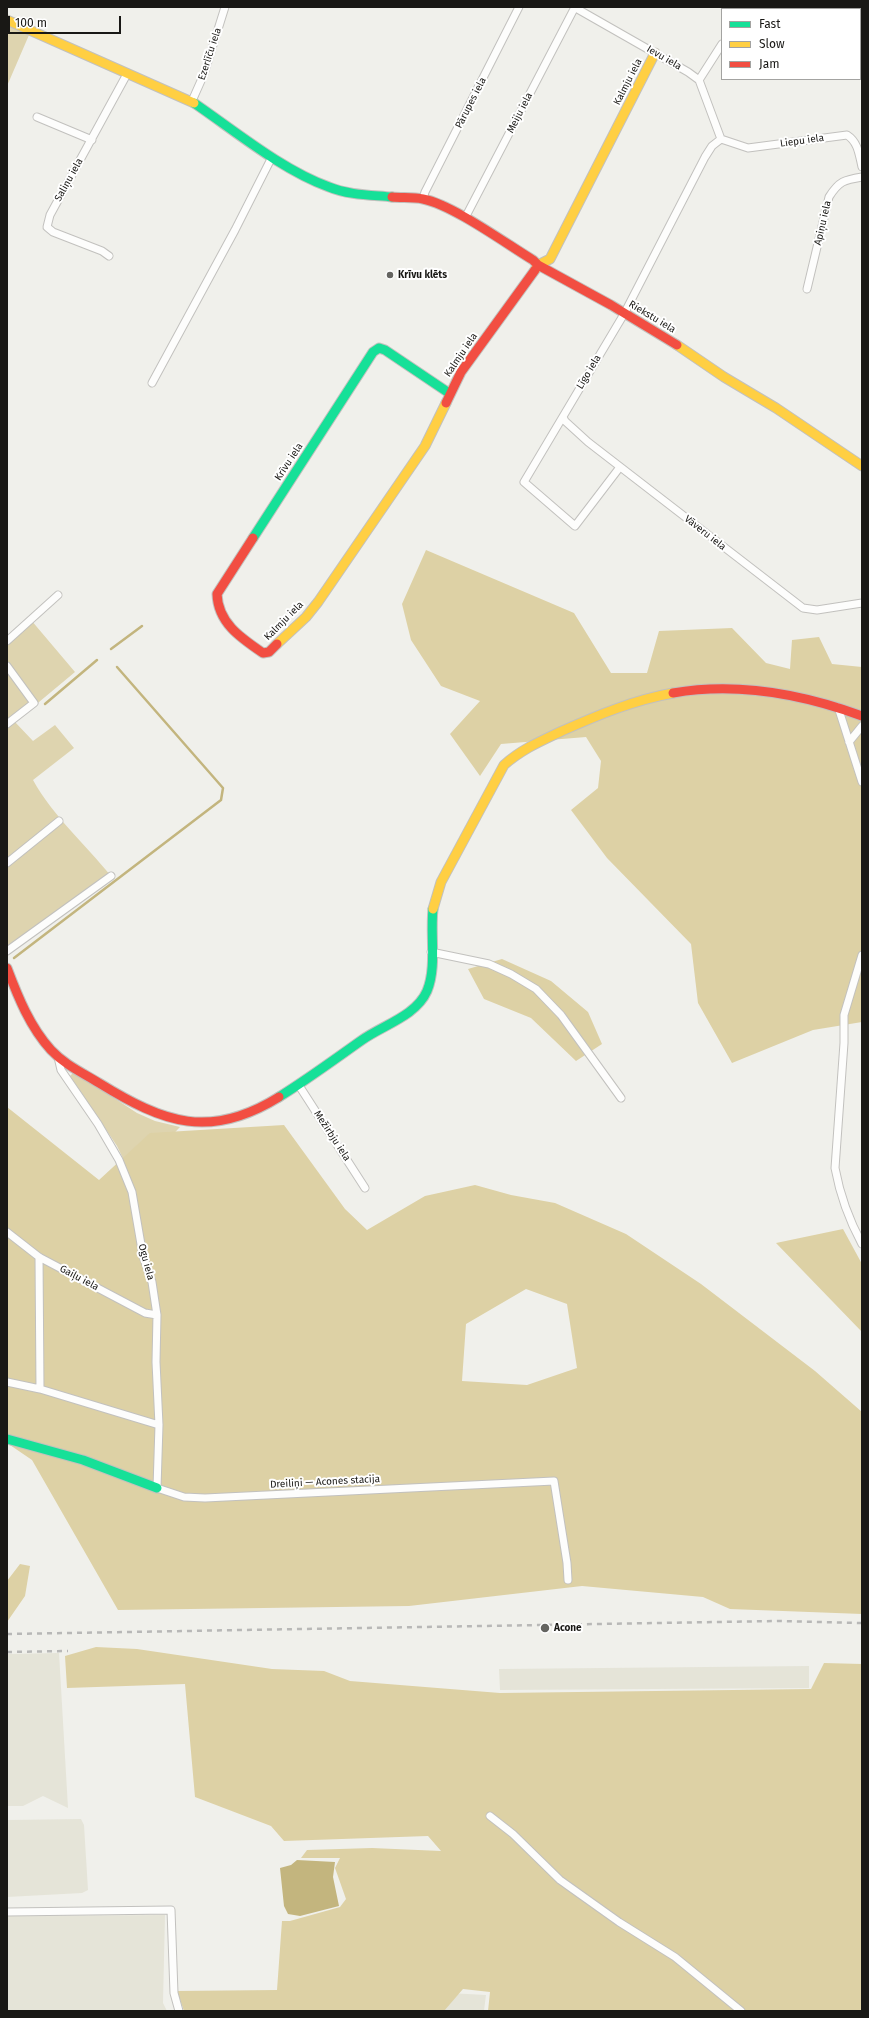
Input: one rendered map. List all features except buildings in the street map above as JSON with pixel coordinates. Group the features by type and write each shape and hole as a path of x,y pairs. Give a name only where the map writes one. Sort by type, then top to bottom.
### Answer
{"street":[{"name":"Ezerlīču iela","path":"192,101 204,74 225,7"},
{"name":"Pārupes iela","path":"423,199 424,192 519,7"},
{"name":"Ievu iela","path":"575,7 699,80"},
{"name":"Meiju iela","path":"465,218 575,7"},
{"name":"Riekstu iela","path":"7,20 192,101 272,158 330,188 365,195 423,199 436,203 465,218 533,260 538,265 611,305 670,341 724,377 773,406 862,466"},
{"path":"721,46 699,80 721,139"},
{"name":"Kalmju iela","path":"263,653 269,652 306,617 318,602 425,446 437,426 449,393 462,372 538,265 550,259 655,53"},
{"name":"Saliņu iela","path":"108,256 102,251 53,232 47,227 50,215 128,74"},
{"path":"37,117 92,140"},
{"name":"Liepu iela","path":"721,139 748,148 848,135 854,139 858,148 862,167"},
{"name":"Līgo iela","path":"620,467 575,526 524,482 624,314 705,157 712,146 721,139"},
{"path":"152,383 272,158"},
{"name":"Apiņu iela","path":"807,289 829,197 836,185 845,180 862,177"},
{"name":"Krīvu iela","path":"263,653 240,637 227,622 216,602 217,594 373,352 379,348 385,350 449,393"},
{"name":"Vāveru iela","path":"563,417 576,432 803,608 817,610 862,603"},
{"path":"7,641 58,595"},
{"path":"7,666 34,703 7,724"},
{"path":"7,968 31,1021 44,1042 58,1057 132,1103 154,1114 185,1121 204,1122 228,1120 253,1112 298,1084 370,1035 414,1009 424,997 430,982 432,914 441,882 504,765 527,747 616,708 678,692 710,689 733,689 764,693 838,707 862,716"},
{"path":"838,707 862,782"},
{"path":"849,742 862,726"},
{"path":"7,863 59,821"},
{"path":"7,951 110,876"},
{"path":"431,952 489,964 536,989 561,1015 621,1098"},
{"path":"862,955 844,1015 844,1043 835,1168 839,1188 848,1215 862,1244"},
{"name":"Ogu iela","path":"58,1057 61,1070 98,1124 124,1172 132,1192 144,1256 152,1282 157,1316 156,1362 159,1425 157,1488"},
{"name":"Mežirbju iela","path":"298,1084 365,1188"},
{"name":"Gaiļu iela","path":"7,1232 39,1257 146,1313 157,1316"},
{"path":"39,1257 40,1389"},
{"path":"7,1382 40,1389 159,1425"},
{"name":"Dreiliņi — Acones stacija","path":"7,1439 79,1458 115,1470 157,1488 184,1497 205,1498 554,1481 567,1563 568,1580"},
{"path":"490,1816 513,1834 560,1880 619,1922 675,1957 741,2011"},
{"path":"7,1912 171,1910 174,1993 179,2011"}],"shaded area":[{"path":"7,25 29,35 7,86"},
{"path":"426,550 574,613 611,673 647,673 659,631 732,628 766,663 790,669 792,640 819,637 832,664 862,667 862,1022 813,1030 732,1063 698,1003 691,944 607,858 571,810 598,788 601,761 586,737 501,744 480,776 450,734 480,701 441,686 411,640 402,604"},
{"path":"31,620 75,672 15,722 33,741 55,725 74,748 33,780 50,806 111,876 7,951 7,641"},
{"path":"502,959 551,981 588,1012 602,1044 576,1061 531,1018 484,999 468,969"},
{"path":"74,1072 137,1113 155,1121 180,1127 132,1177 117,1146 70,1076"},
{"path":"7,1107 99,1180 150,1133 284,1125 345,1209 367,1230 425,1196 475,1185 511,1195 555,1203 626,1234 701,1284 815,1371 862,1412 862,1614 730,1609 703,1597 582,1586 409,1606 118,1610 32,1460 7,1443","holes":["526,1289 567,1304 577,1368 527,1385 462,1381 466,1324"]},
{"path":"843,1229 862,1264 862,1332 776,1243"},
{"path":"20,1564 30,1566 25,1596 7,1622 7,1581"},
{"path":"96,1647 137,1649 272,1669 324,1671 350,1681 500,1693 811,1689 824,1663 862,1664 862,2011 488,2011 490,1992 463,1989 444,2011 184,2011 177,1991 277,1990 282,1921 290,1921 340,1907 346,1899 335,1868 340,1858 301,1858 307,1850 372,1848 441,1851 428,1836 284,1841 271,1826 195,1797 185,1684 67,1688 65,1656"},
{"path":"59,1653 68,1808 43,1796 23,1806 7,1806 7,1654"},
{"path":"809,1666 809,1688 500,1690 499,1669"},
{"path":"81,1819 84,1825 88,1890 82,1893 7,1897 7,1820"},
{"path":"297,1860 335,1862 333,1877 339,1906 300,1916 288,1914 284,1906 280,1868 291,1865"},
{"path":"165,1915 163,2003 167,2011 7,2011 7,1916"},
{"path":"393,1990 486,1995 484,2011 299,2011"}],"waterway":[{"path":"111,649 142,626"},
{"path":"45,704 97,660"},
{"path":"14,958 221,800 223,788 117,667"}],"railway":[{"path":"7,1634 777,1621 862,1623"},
{"path":"7,1652 68,1651"}],"traffic: fast":[{"path":"194,103 259,149 311,180 344,192 392,197"},
{"path":"253,538 373,352 379,348 385,350 449,393"},
{"path":"279,1097 362,1040 407,1014 422,1000 427,991 432,972 433,909"},
{"path":"7,1439 83,1460 157,1488"}],"traffic: slow":[{"path":"7,20 194,103"},
{"path":"535,270 538,265 550,259 655,53"},
{"path":"677,345 724,377 776,408 862,466"},
{"path":"277,644 306,617 318,602 425,446 446,403"},
{"path":"433,909 441,882 504,765 518,754 532,746 576,725 630,704 673,693"}],"traffic: jam":[{"path":"392,197 423,199 464,216 533,260 538,265 611,305 677,345"},
{"path":"446,403 461,372 535,270"},
{"path":"253,538 217,594 218,604 226,621 232,629 263,653 269,652 277,644"},
{"path":"673,693 721,689 769,692 816,702 862,716"},
{"path":"7,968 20,1001 31,1022 51,1050 74,1068 123,1097 145,1108 166,1116 188,1121 209,1122 231,1119 254,1110 279,1097"}],"place":[{"name":"Krīvu klēts","path":"390,275"},
{"name":"Acone","path":"545,1628"}]}
